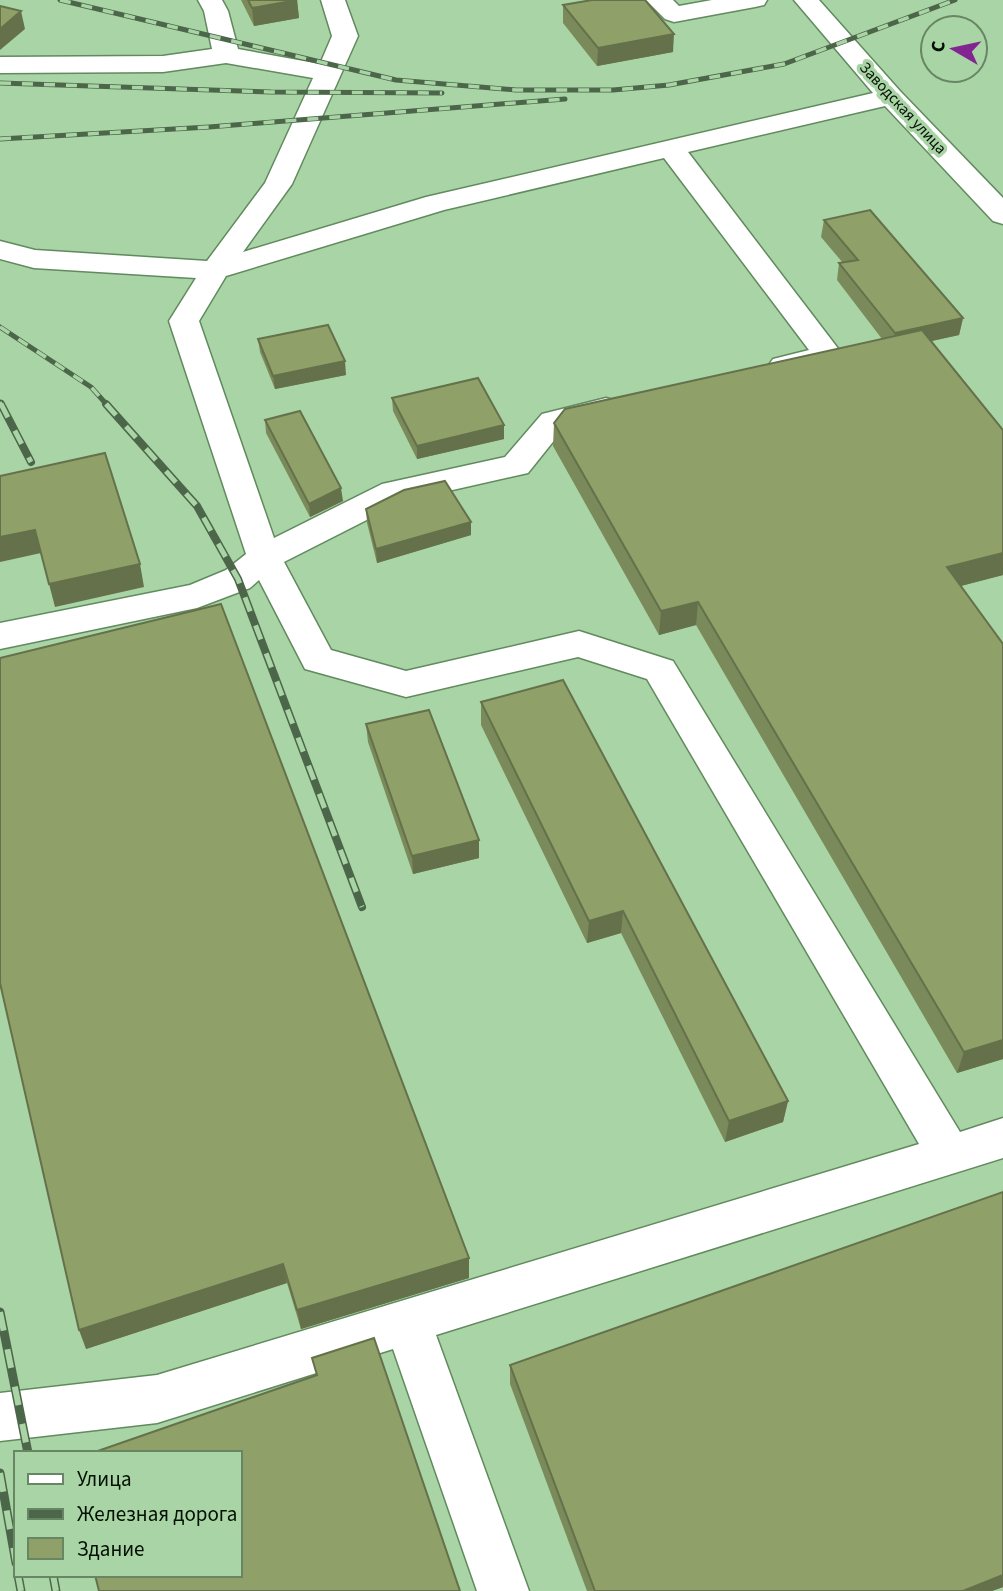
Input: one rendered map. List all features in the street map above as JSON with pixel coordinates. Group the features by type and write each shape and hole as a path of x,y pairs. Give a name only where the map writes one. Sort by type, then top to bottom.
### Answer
{"street":[{"path":"189,0 213,6 226,55"},
{"path":"658,0 674,14 755,0"},
{"name":"Заводская улица","path":"806,0 891,97 1003,215"},
{"path":"343,1 345,36 278,184 215,271 184,321 264,557 318,660 406,684 579,644 660,670 950,1156"},
{"path":"0,65 163,64 226,55 328,73"},
{"path":"0,250 34,259 215,271 436,203 891,97"},
{"path":"671,148 828,355 750,374"},
{"path":"0,636 197,596 238,579 264,557 394,492 516,465 554,421 632,402"},
{"path":"0,1417 158,1399 1003,1138"},
{"path":"407,1322 503,1591"}],"building":[{"path":"248,0 297,0 252,8"},
{"path":"592,0 645,0 674,34 598,48 563,5"},
{"path":"0,6 21,11 0,29"},
{"path":"870,210 963,318 895,333 839,263 858,260 824,220"},
{"path":"328,325 345,361 273,376 258,339"},
{"path":"922,330 1003,430 1003,553 947,567 1003,644 1003,1040 964,1052 698,602 661,611 554,423 565,409"},
{"path":"478,378 504,425 417,446 392,398"},
{"path":"300,411 341,488 309,504 265,420"},
{"path":"105,453 140,564 49,584 35,530 0,537 0,476"},
{"path":"445,481 471,522 376,549 366,509 404,490"},
{"path":"221,604 469,1258 297,1310 283,1264 79,1330 0,983 0,658"},
{"path":"563,680 788,1101 729,1121 623,911 589,921 481,702"},
{"path":"429,710 479,840 412,856 366,724"},
{"path":"1003,1192 1003,1575 963,1591 595,1591 510,1365"},
{"path":"374,1338 460,1591 99,1591 96,1577 242,1577 242,1451 98,1451 317,1375 312,1358"}],"railway":[{"path":"60,0 396,80 516,90 613,90 669,85 784,64 955,0"},
{"path":"0,83 271,92 442,93"},
{"path":"0,139 209,127 565,99"},
{"path":"0,327 91,387 108,406"},
{"path":"1,404 31,462"},
{"path":"106,404 197,506 238,579 362,907"},
{"path":"0,1312 28,1451"},
{"path":"0,1473 14,1552"},
{"path":"18,1577 21,1591"},
{"path":"53,1577 56,1591"}]}
